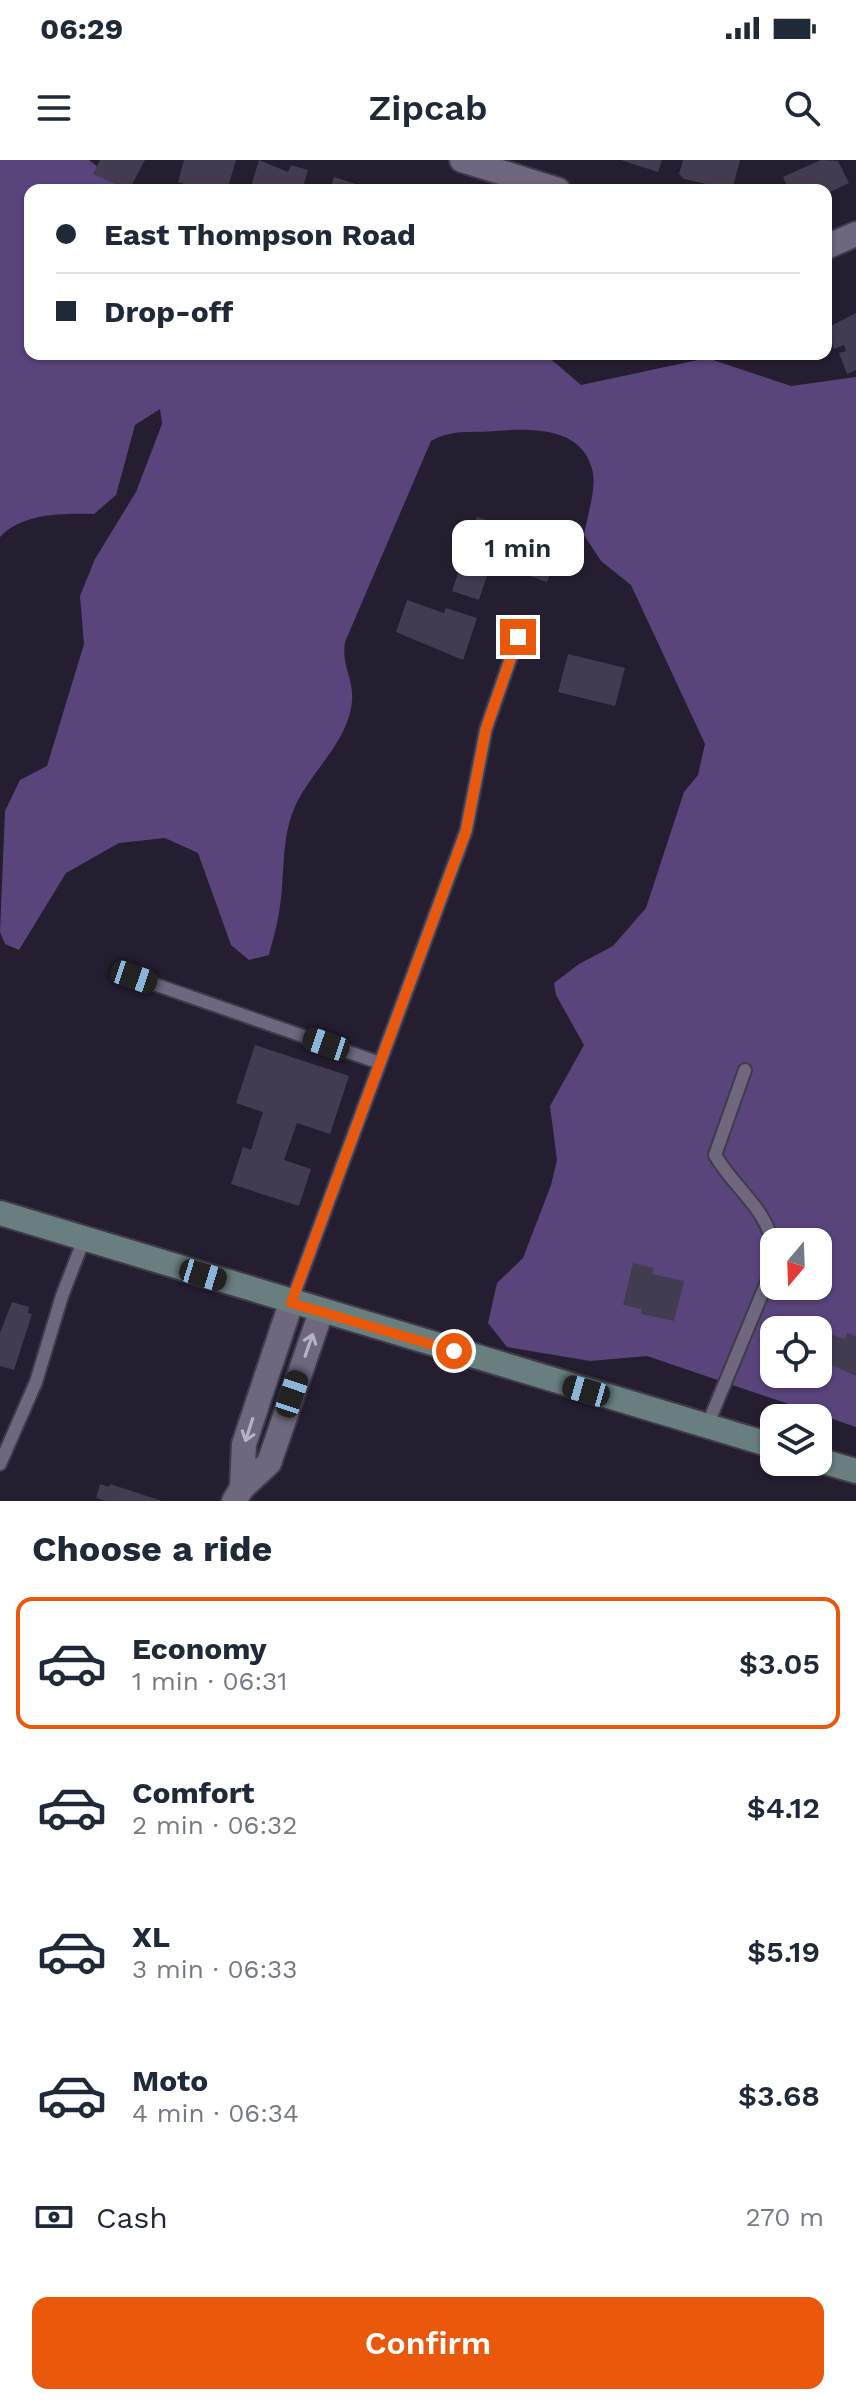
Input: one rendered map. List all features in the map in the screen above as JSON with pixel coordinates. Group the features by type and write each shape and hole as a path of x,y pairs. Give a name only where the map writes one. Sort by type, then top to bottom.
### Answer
{"main road":[{"path":"0,1213 760,1442"},
{"path":"832,1464 856,1471"}],"street":[{"path":"462,160 539,184"},
{"path":"238,1495 244,1444 291,1303"},
{"path":"238,1495 269,1463 321,1312"}],"lane":[{"path":"291,1303 466,831 486,729 518,637"},
{"path":"134,977 380,1063"},
{"path":"745,1070 715,1155 770,1228"},
{"path":"0,1464 36,1382 62,1296 84,1239"},
{"path":"707,1426 760,1299"}],"shaded area":[{"path":"0,160 89,160 119,184 24,184 24,360 552,360 581,385 698,360 713,360 791,386 856,377 856,1427 832,1419 832,1404 788,1404 647,1356 590,1361 507,1347 488,1323 497,1283 523,1258 551,1185 557,1160 550,1106 584,1045 556,995 554,983 579,964 613,946 646,908 684,792 698,775 705,744 631,585 601,561 584,535 594,480 588,458 579,447 555,434 526,430 454,433 431,441 345,642 352,693 349,716 336,744 294,809 285,845 282,894 269,955 249,960 231,945 198,853 165,838 119,843 66,873 19,950 5,944 0,932 5,811 20,780 47,766 84,644 80,596 95,559 136,492 162,424 160,409 135,425 116,495 94,514 44,516 20,523 0,537"}],"building":[{"path":"100,160 145,160 132,184 116,184 93,174"},
{"path":"184,160 236,160 229,184 178,182"},
{"path":"259,160 288,172 291,165 308,170 304,184 252,184"},
{"path":"621,160 662,160 658,172"},
{"path":"683,160 740,160 734,184 706,184 684,179 679,174"},
{"path":"821,160 838,161 849,183 832,191 832,184 786,184 783,177"},
{"path":"334,177 356,184 332,184"},
{"path":"856,313 856,370 847,374 839,353 846,351 844,345 834,349 832,325"},
{"path":"477,517 560,544 547,582 491,563 479,600 452,591"},
{"path":"407,600 444,613 446,608 477,618 463,660 396,632"},
{"path":"568,654 625,668 615,706 558,692"},
{"path":"255,1045 349,1076 330,1134 297,1123 284,1160 311,1169 299,1206 231,1184 243,1147 251,1150 263,1112 236,1103"},
{"path":"633,1263 654,1268 652,1274 684,1281 674,1321 641,1314 642,1309 623,1305"},
{"path":"12,1302 29,1307 28,1313 32,1314 14,1370 0,1366 0,1333"},
{"path":"847,1333 856,1336 856,1376 832,1365 832,1335 845,1339"},
{"path":"100,1484 109,1487 110,1484 162,1501 106,1501 96,1498"}],"route":[{"path":"454,1351 291,1303 466,831 486,729 518,637"}]}
